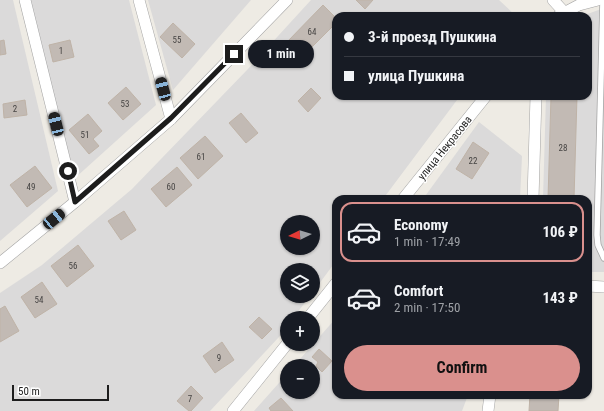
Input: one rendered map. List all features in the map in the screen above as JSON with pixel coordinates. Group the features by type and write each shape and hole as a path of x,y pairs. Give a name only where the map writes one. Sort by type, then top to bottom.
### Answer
{"street":[{"path":"25,0 75,202"},
{"path":"139,0 171,118"},
{"path":"0,263 75,202 171,118 287,0"},
{"path":"553,0 560,12"},
{"path":"564,12 580,3 598,0"},
{"name":"улица Некрасова","path":"406,195 483,100"},
{"path":"533,195 536,100"},
{"path":"592,286 604,287"},
{"path":"314,311 332,288"},
{"path":"233,411 281,351"},
{"path":"488,411 490,399"}],"lane":[{"path":"603,0 597,235 598,245 604,258"}],"shaded area":[{"path":"0,0 13,0 58,191 0,241"},
{"path":"30,0 129,0 156,105 75,178"},
{"path":"148,0 251,0 173,90"},
{"path":"311,0 499,0 512,12 332,12 332,100 457,100 386,195 332,195 332,266 320,283 320,263 280,263 280,303 305,303 298,311 280,311 280,336 210,411 0,411 0,293 42,265 132,189 247,70"},
{"path":"604,8 604,272 592,272 592,195 543,195 546,100 592,100 592,12"},
{"path":"479,122 522,156 520,195 426,195"},
{"path":"332,323 332,399 466,399 462,411 254,411 280,382 280,399 320,399 320,359 300,359 307,351 320,351 320,336"}],"building":[{"path":"356,0 373,0 365,9"},
{"path":"323,5 332,14 332,27 303,56 288,41"},
{"path":"173,23 195,44 182,58 160,37"},
{"path":"4,40 6,54 0,55 0,41"},
{"path":"70,40 74,57 53,62 49,45"},
{"path":"126,87 141,104 123,120 108,103"},
{"path":"311,88 321,98 308,112 298,101"},
{"path":"25,100 27,115 4,118 3,104"},
{"path":"551,100 577,100 574,195 548,195"},
{"path":"241,113 258,133 246,143 229,123"},
{"path":"88,114 102,131 93,139 99,146 89,154 69,130"},
{"path":"205,136 223,156 198,179 180,158"},
{"path":"473,142 489,153 472,179 456,169"},
{"path":"35,166 52,188 27,207 10,185"},
{"path":"177,167 192,185 166,207 151,189"},
{"path":"124,211 136,230 121,240 108,221"},
{"path":"78,245 94,266 67,287 51,266"},
{"path":"42,282 57,304 35,318 21,297"},
{"path":"5,306 19,331 0,342 0,309"},
{"path":"259,317 272,329 262,339 249,327"},
{"path":"222,342 234,360 215,373 203,356"},
{"path":"320,350 332,361 322,372 320,370 320,359 314,359 312,357"},
{"path":"191,386 203,398 191,411 189,411 177,401"},
{"path":"280,399 282,399 293,411 271,411 269,408"},
{"path":"530,399 559,399 558,411 529,411"}],"route":[{"path":"68,171 75,202 171,118 234,54"}]}
